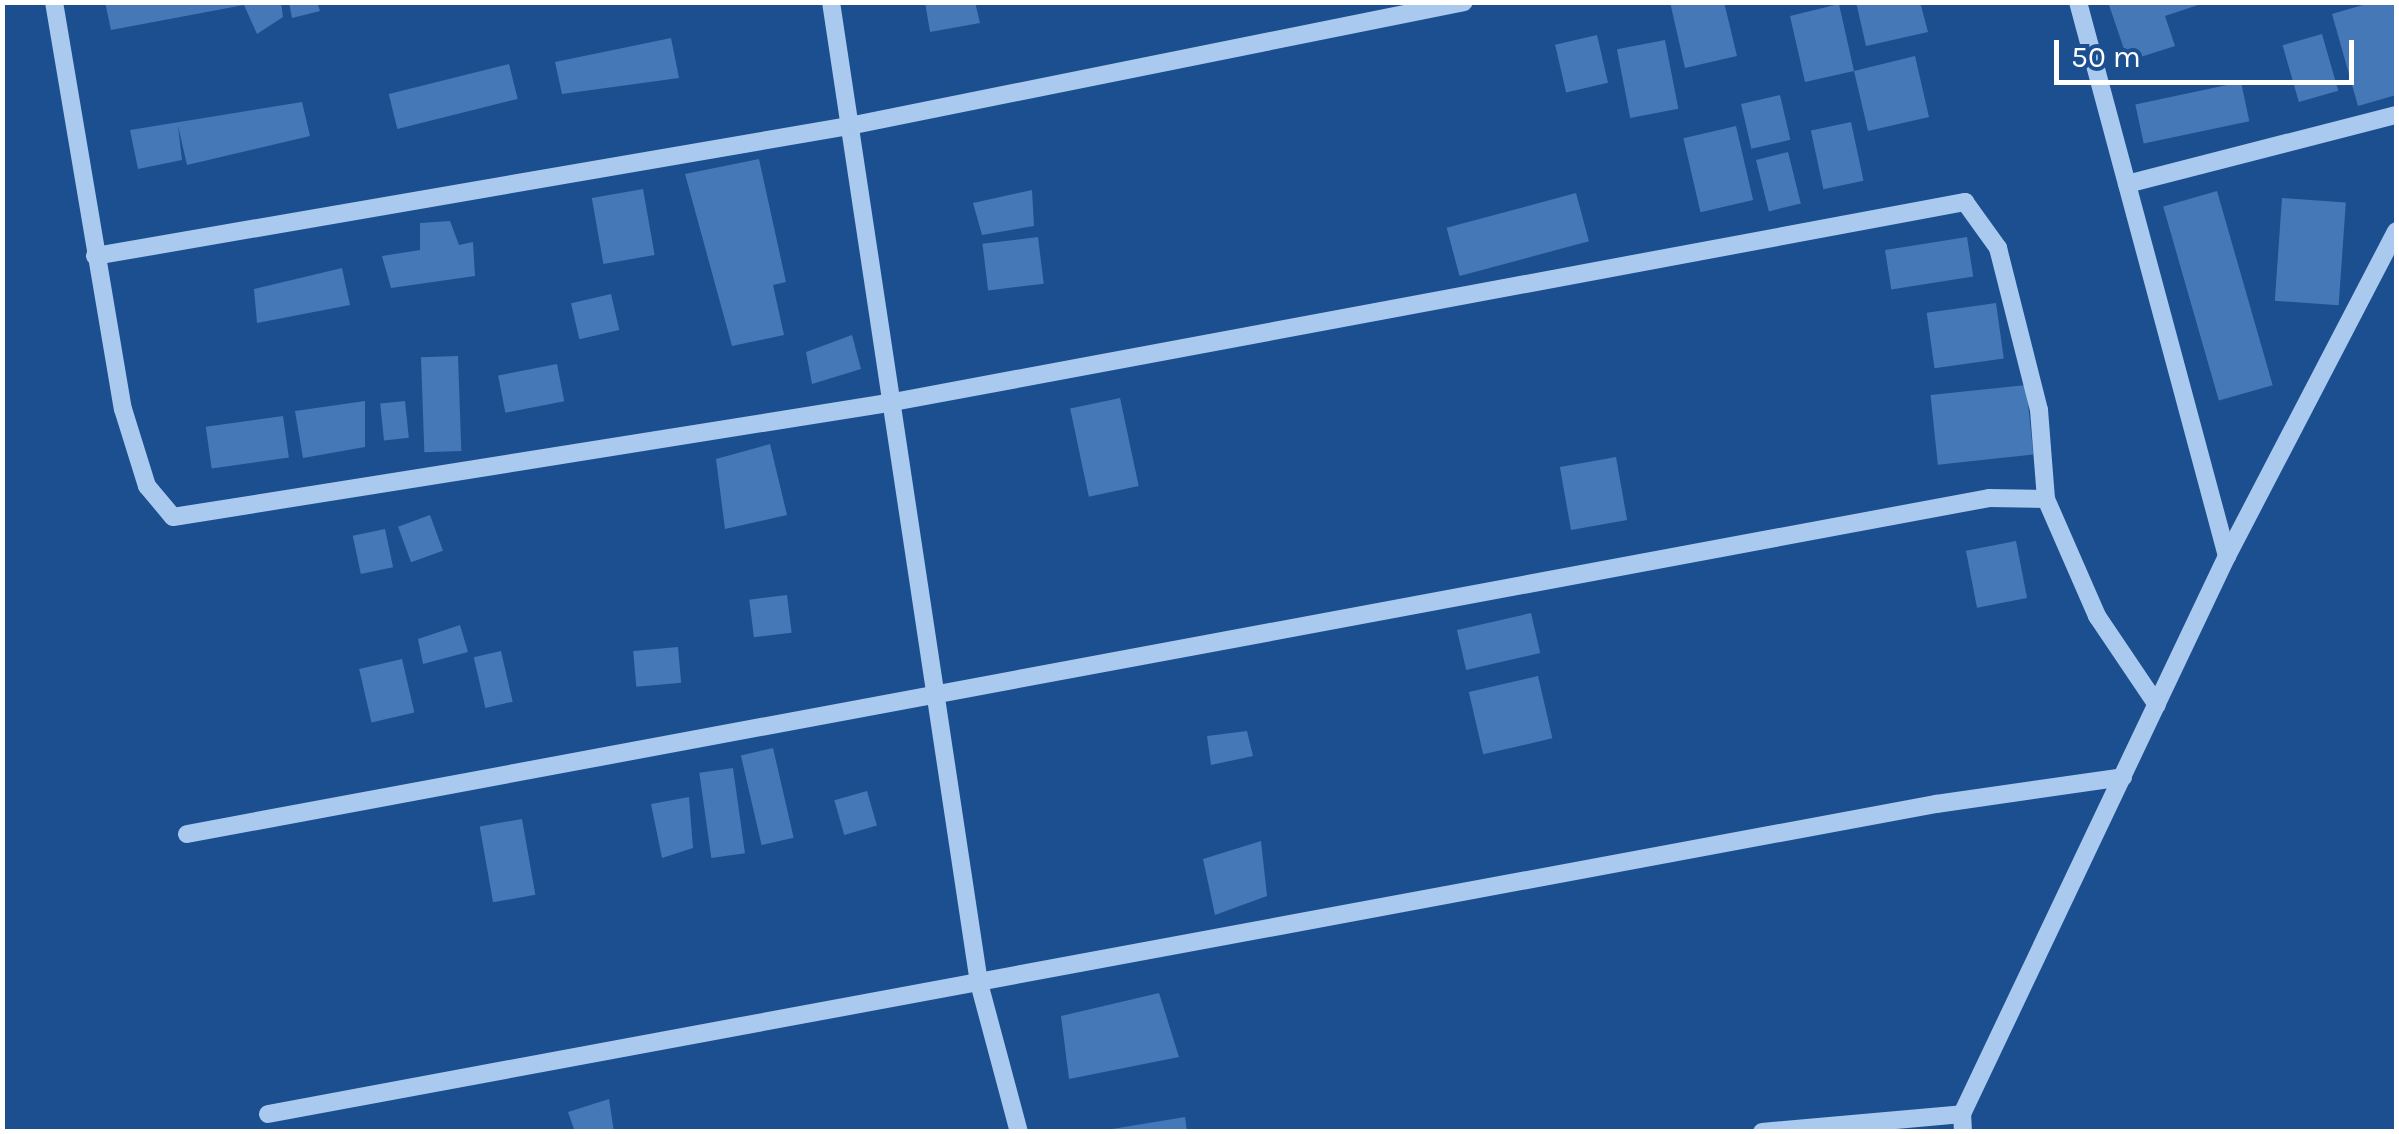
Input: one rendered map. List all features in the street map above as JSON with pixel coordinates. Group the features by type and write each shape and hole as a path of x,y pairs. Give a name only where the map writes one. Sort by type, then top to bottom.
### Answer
{"street":[{"path":"54,2 122,409 146,486 174,517 888,403 1965,202 1998,248 2040,410 2046,498 2097,616 2157,704"},
{"path":"831,2 854,125 888,403 978,983 1019,1132"},
{"path":"96,256 854,125 1464,2"},
{"path":"2078,2 2227,556"},
{"path":"2127,184 2396,115"},
{"path":"1762,1132 1962,1123 2227,556 2396,230"},
{"path":"186,834 1988,498 2046,498"},
{"path":"268,1114 2122,777"}],"building":[{"path":"105,2 281,2 283,17 257,34 244,5 111,30"},
{"path":"289,2 317,2 320,11 292,18"},
{"path":"925,2 975,2 980,23 930,32"},
{"path":"1670,2 1724,2 1737,56 1685,68"},
{"path":"1856,2 1920,2 1928,32 1866,46"},
{"path":"2108,2 2204,3 2165,16 2175,46 2128,61"},
{"path":"2373,2 2396,2 2396,95 2358,106 2332,14"},
{"path":"1839,4 1854,71 1805,82 1790,16"},
{"path":"2322,34 2338,91 2299,102 2283,45"},
{"path":"1597,35 1608,83 1566,92 1555,45"},
{"path":"671,38 679,78 562,94 555,62"},
{"path":"1665,40 1678,109 1630,118 1617,49"},
{"path":"1915,56 1929,117 1868,131 1854,71"},
{"path":"509,64 518,99 397,129 389,94"},
{"path":"2241,82 2249,121 2144,144 2135,104"},
{"path":"1780,95 1790,140 1751,149 1741,104"},
{"path":"302,102 310,136 187,165 178,126 182,160 138,169 130,130"},
{"path":"1851,122 1863,181 1823,189 1811,131"},
{"path":"1736,126 1753,200 1700,212 1683,138"},
{"path":"1788,152 1801,203 1769,211 1756,160"},
{"path":"759,159 786,282 773,285 784,335 732,346 685,174"},
{"path":"643,189 655,255 603,264 592,198"},
{"path":"1032,190 1034,226 982,235 973,203"},
{"path":"2217,191 2273,385 2219,401 2163,206"},
{"path":"1576,193 1589,241 1460,276 1447,228"},
{"path":"2282,198 2346,202 2339,305 2275,301"},
{"path":"450,221 459,245 473,242 475,276 391,288 382,256 420,250 420,223"},
{"path":"1038,237 1044,284 988,290 982,244"},
{"path":"1967,237 1973,277 1891,289 1885,250"},
{"path":"342,268 350,305 257,323 254,289"},
{"path":"611,294 619,330 579,339 571,303"},
{"path":"1996,303 2004,358 1934,368 1927,313"},
{"path":"852,335 861,369 812,384 806,352"},
{"path":"458,356 461,451 424,452 421,357"},
{"path":"557,364 564,401 505,413 498,375"},
{"path":"2026,385 2033,455 1938,465 1931,395"},
{"path":"1120,398 1139,486 1089,497 1070,409"},
{"path":"365,401 365,447 303,458 295,411"},
{"path":"405,401 409,438 384,440 380,404"},
{"path":"283,416 289,458 212,468 206,427"},
{"path":"770,444 787,515 725,529 716,459"},
{"path":"1616,457 1627,520 1571,530 1560,467"},
{"path":"430,515 443,551 411,562 398,527"},
{"path":"385,529 393,567 361,574 353,536"},
{"path":"2016,541 2027,598 1977,608 1966,551"},
{"path":"787,595 792,633 754,637 749,600"},
{"path":"1531,613 1540,653 1466,670 1457,630"},
{"path":"460,625 468,652 423,664 418,639"},
{"path":"678,647 681,683 636,687 633,651"},
{"path":"501,651 513,702 485,708 474,657"},
{"path":"402,659 414,713 372,722 359,669"},
{"path":"1538,676 1552,738 1483,754 1469,692"},
{"path":"1247,731 1253,756 1211,765 1207,736"},
{"path":"773,748 794,838 762,845 741,755"},
{"path":"733,768 745,853 711,858 699,773"},
{"path":"867,791 877,826 844,835 834,800"},
{"path":"689,797 693,848 662,858 651,804"},
{"path":"522,819 535,895 493,902 480,826"},
{"path":"1261,841 1267,896 1215,915 1203,859"},
{"path":"1159,993 1179,1057 1069,1079 1061,1016"},
{"path":"609,1099 614,1132 575,1132 568,1112"},
{"path":"1185,1117 1187,1132 1112,1132 1112,1129"}]}
